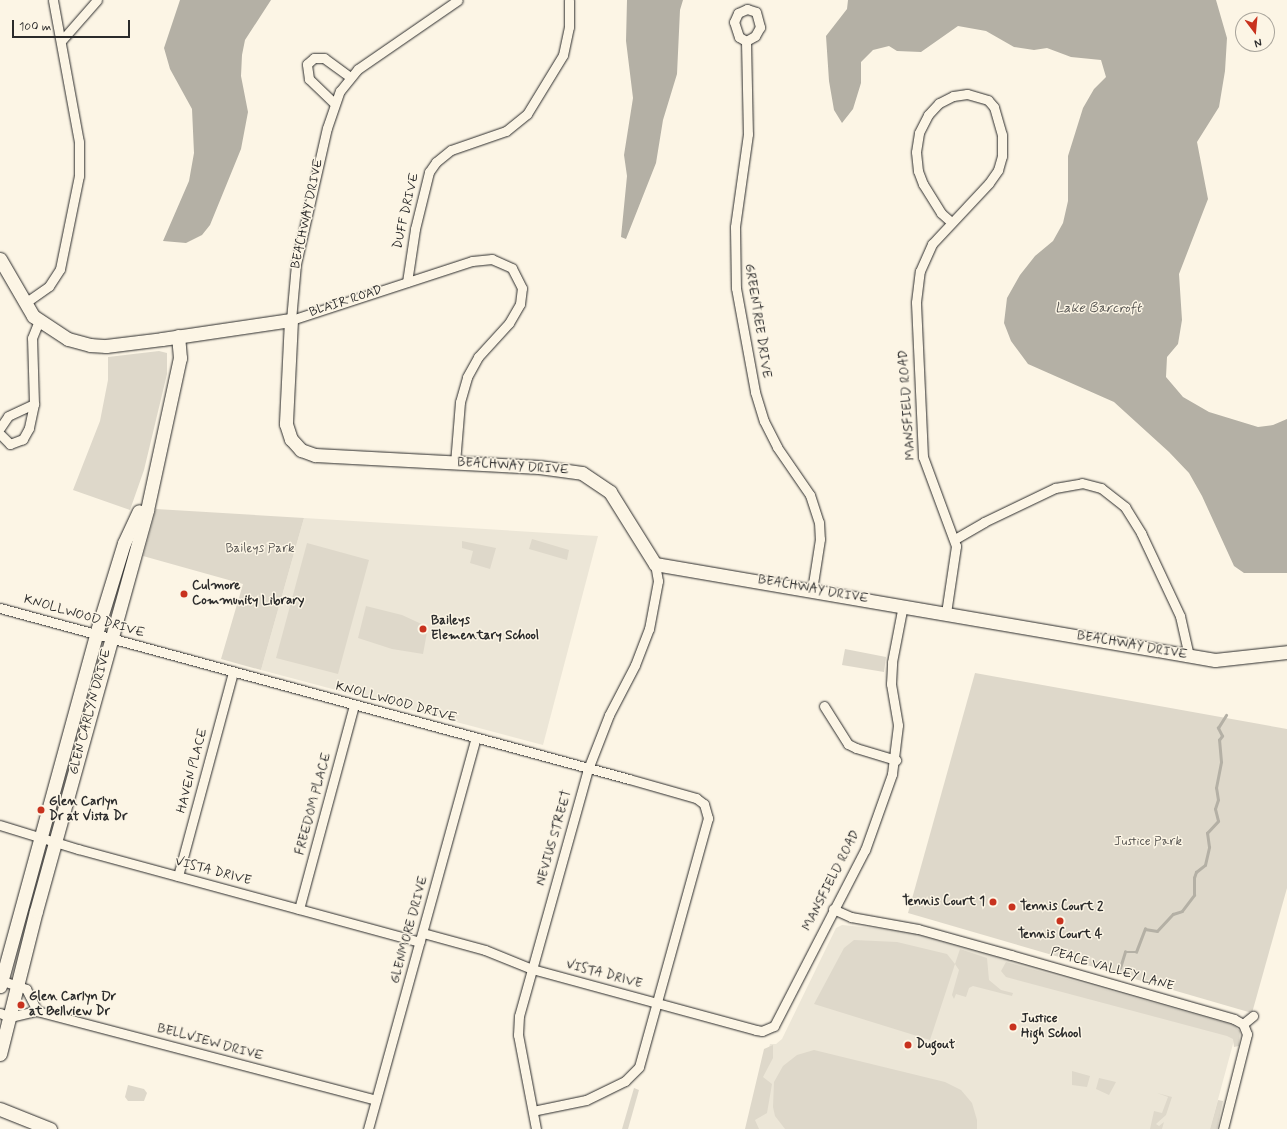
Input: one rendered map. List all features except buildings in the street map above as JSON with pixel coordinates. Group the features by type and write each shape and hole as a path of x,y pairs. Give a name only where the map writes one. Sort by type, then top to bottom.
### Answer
{"street":[{"path":"25,302 49,286 60,269 77,187 79,142 62,40 53,0"},
{"path":"62,40 97,0"},
{"name":"BEACHWAY DRIVE","path":"458,0 350,77 334,103 296,264 290,320 286,424 295,445 315,455 568,470 591,477 618,503 655,564 946,613 1188,656 1226,660 1287,652"},
{"name":"DUFF DRIVE","path":"407,282 415,229 429,172 436,162 451,150 506,131 527,114 563,55 570,27 569,0"},
{"name":"GREENTREE DRIVE","path":"746,41 748,134 735,228 736,288 755,392 764,421 777,447 810,495 819,522 820,539 812,590"},
{"path":"334,103 309,79 307,64 314,58 324,58 350,77"},
{"name":"MANSFIELD ROAD","path":"946,613 956,556 955,540 923,457 916,302 920,271 938,236 989,183 1002,156 1002,135 994,107 988,100 966,94 953,96 939,103 928,115 919,133 916,152 918,171 923,184 941,213 951,222"},
{"name":"BLAIR ROAD","path":"0,259 25,302 39,321 68,339 90,345 106,346 290,320 483,259 500,261 508,265 520,279 522,296 516,314 478,357 467,377 460,402 455,463"},
{"path":"0,434 10,444 23,439 29,428 34,404 32,338 39,321"},
{"name":"GLEN CARLYN DRIVE","path":"0,1054 5,1015 17,985 151,486 180,358 178,336"},
{"path":"0,428 8,416 34,404"},
{"path":"955,540 991,518 1055,488 1082,483 1101,488 1126,507 1141,533 1180,616 1188,656"},
{"name":"GLEN CARLYN DRIVE","path":"1,982 42,837 96,634 124,543 151,486"},
{"name":"NEVIUS STREET","path":"536,1129 518,1035 519,1016 588,769 609,716 647,635 658,581 655,564"},
{"name":"MANSFIELD ROAD","path":"777,1022 833,909 865,850 896,760 898,725 891,676 903,606"},
{"name":"KNOLLWOOD DRIVE","path":"0,608 696,798 704,804 708,818 642,1061 631,1076 586,1100 533,1111"},
{"name":"HAVEN PLACE","path":"178,876 233,672"},
{"name":"FREEDOM PLACE","path":"299,909 354,705"},
{"path":"824,706 848,744 896,760"},
{"name":"GLENMORE DRIVE","path":"368,1129 476,738"},
{"name":"VISTA DRIVE","path":"0,825 56,842 299,909 422,938 479,948 532,969 756,1030 769,1029 777,1022"},
{"name":"PEACE VALLEY LANE","path":"833,909 851,916 918,929 1005,953 1234,1019 1243,1024"},
{"path":"1,982 17,985 26,989 37,1011"},
{"name":"BELLVIEW DRIVE","path":"5,1015 37,1011 376,1100"},
{"path":"1223,1129 1247,1034 1243,1024 1253,1016"},
{"path":"0,1109 50,1129"}],"shaded area":[{"name":"Baileys Elementary School","path":"304,518 598,536 543,745 261,670"},
{"name":"Justice High School","path":"906,922 1240,1018 1210,1129 746,1129 770,1044 776,1044 782,1039 836,928 842,925 903,931"}],"green space":[{"path":"159,351 167,353 167,374 144,470 130,510 73,490 100,421 108,380 108,357"},
{"name":"Baileys Park","path":"156,509 304,518 261,670 221,659 243,584 143,556"},
{"path":"532,539 569,550 567,560 529,549"},
{"path":"462,541 496,548 490,569 470,563 473,551 462,548"},
{"path":"307,543 369,560 338,674 276,658"},
{"path":"366,606 402,615 428,627 423,654 392,649 358,638"},
{"path":"845,649 886,657 884,672 842,665"},
{"name":"Justice Park","path":"975,673 1287,729 1287,888 1252,1013 908,913"},
{"path":"854,940 897,942 947,954 955,964 930,1040 814,1004 844,948"},
{"path":"960,949 987,958 989,980 1001,990 1013,993 1012,996 973,986 969,988 966,997 956,994 954,999 952,995 959,970 955,964"},
{"path":"1006,962 1233,1025 1240,1031 1239,1046 1234,1047 1233,1039 1227,1036 1006,977 1001,971"},
{"path":"773,1045 773,1058 763,1077 772,1084 767,1113 755,1120 759,1129 745,1129 764,1049"},
{"path":"814,1050 945,1082 961,1090 972,1103 977,1120 977,1129 785,1129 775,1116 773,1107 774,1082 783,1066 797,1055"},
{"path":"1072,1071 1090,1076 1087,1087 1072,1085"},
{"path":"1099,1078 1116,1082 1109,1095 1096,1089"},
{"path":"128,1085 144,1089 147,1093 144,1101 128,1101 125,1097"},
{"path":"634,1088 639,1090 628,1129 622,1129"},
{"path":"1157,1093 1172,1097 1166,1115 1156,1124 1159,1126 1164,1122 1162,1129 1150,1129 1154,1111 1162,1113 1168,1097"},
{"path":"1218,1100 1223,1101 1217,1129 1210,1129"}],"water":[{"path":"180,0 271,0 245,40 242,55 241,76 248,112 241,149 210,225 202,235 186,243 163,241 189,181 194,153 192,109 170,69 164,48"},
{"path":"627,0 683,0 680,10 677,74 663,120 656,163 626,239 621,237 627,176 624,155 633,98 626,41"},
{"name":"Lake Barcroft","path":"848,0 1216,0 1227,38 1225,71 1219,107 1197,142 1208,199 1179,274 1182,320 1178,344 1167,357 1166,377 1183,397 1209,412 1258,427 1273,425 1287,419 1287,573 1244,573 1234,566 1202,496 1189,473 1169,452 1114,402 1028,364 1011,341 1004,323 1007,298 1020,275 1035,256 1053,241 1063,223 1068,201 1068,156 1083,108 1094,89 1106,77 1101,60 1071,57 1047,48 1034,50 1014,47 986,31 958,26 921,52 897,51 889,46 873,50 861,62 861,83 853,109 842,123 834,110 829,81 826,36 847,9"}],"waterway":[{"path":"1120,968 1125,952 1136,952 1145,929 1157,931 1173,914 1182,911 1194,895 1194,878 1196,872 1205,865 1209,847 1207,833 1218,821 1215,809 1218,800 1216,788 1221,762 1219,740 1222,736 1218,728 1226,715"}],"place":[{"name":"Culmore Community Library","path":"184,594"},
{"name":"Baileys Elementary School","path":"423,629"},
{"name":"Glen Carlyn Dr at Vista Dr","path":"41,810"},
{"name":"Tennis Court 1","path":"993,902"},
{"name":"Tennis Court 2","path":"1012,907"},
{"name":"Tennis Court 4","path":"1060,921"},
{"name":"Glen Carlyn Dr at Bellview Dr","path":"21,1005"},
{"name":"Justice High School","path":"1013,1027"},
{"name":"Dugout","path":"908,1045"}]}
